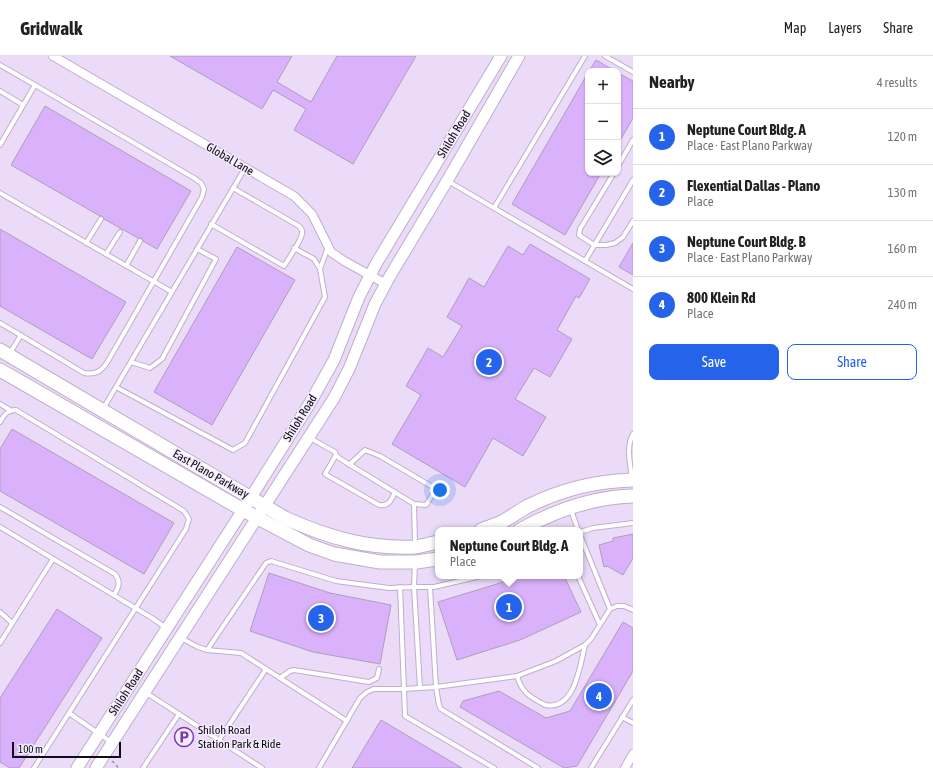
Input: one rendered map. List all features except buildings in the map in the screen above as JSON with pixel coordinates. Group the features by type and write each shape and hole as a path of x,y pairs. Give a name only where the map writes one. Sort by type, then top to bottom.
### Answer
{"main road":[{"name":"Shiloh Road","path":"77,768 310,403 334,360 359,297 370,276 431,171 501,56"},
{"name":"Shiloh Road","path":"96,768 181,637 256,517 334,398 349,369 375,304 519,56"},
{"path":"431,171 447,180"},
{"path":"0,372 5,353"},
{"name":"East Plano Parkway","path":"5,353 292,521 313,530 341,539 377,546 415,547 435,543"},
{"name":"East Plano Parkway","path":"0,372 94,424 243,510 310,545 334,554 380,562 416,562 435,559"},
{"path":"94,424 102,410"},
{"path":"490,527 556,493 582,485 633,480 633,496 619,496 570,507 540,519 525,527"},
{"path":"415,547 416,562"},
{"path":"167,628 181,637"}],"street":[{"name":"Global Lane","path":"52,56 294,196 312,214 331,252 344,261 386,284"},
{"path":"625,768 633,754"}],"lane":[{"path":"494,208 585,56"},
{"path":"605,56 633,72"},
{"path":"0,65 201,183 204,189 202,197 104,368 98,372 92,374 84,373 0,323"},
{"path":"0,145 35,85"},
{"path":"0,92 23,105"},
{"path":"621,161 633,140"},
{"path":"102,410 244,168"},
{"path":"612,176 580,229 580,235 594,245 606,245 624,237 633,221"},
{"path":"447,180 633,289"},
{"path":"585,261 633,180"},
{"path":"212,224 284,266 302,234 302,230 299,226 232,188"},
{"path":"0,193 172,292"},
{"path":"86,243 101,219"},
{"path":"106,254 120,232"},
{"path":"126,266 140,241"},
{"path":"320,269 328,246"},
{"path":"116,387 233,450 245,443 325,297 320,269 314,259 294,248"},
{"path":"131,362 150,368 162,359 216,259 197,249"},
{"path":"5,353 21,335"},
{"path":"0,404 10,410 16,410 184,511 189,519 186,529 34,768"},
{"path":"0,422 10,410"},
{"path":"633,434 630,440 633,480"},
{"path":"309,438 335,452 336,455 349,465 414,504 426,505 436,489 380,456 365,450 349,465"},
{"path":"336,455 325,474 379,505 384,506 388,504 395,492"},
{"path":"414,504 415,547"},
{"path":"0,507 115,574 119,579 120,585 114,595"},
{"path":"570,507 578,527"},
{"path":"583,530 633,523"},
{"path":"0,527 167,628"},
{"path":"583,542 610,609"},
{"path":"0,643 53,559"},
{"path":"207,650 266,563 271,561 336,581 389,588 430,587 467,579"},
{"path":"416,562 414,587 420,688"},
{"path":"579,579 600,625"},
{"path":"400,587 405,716 494,768"},
{"path":"430,587 436,687 439,705 445,712 538,768"},
{"path":"319,768 360,698 367,692 380,688 404,689 436,687 517,676 556,661 585,645 610,609 617,606 624,606 633,610"},
{"path":"0,612 12,623"},
{"path":"181,637 198,647 207,650 241,653 347,721"},
{"path":"517,676 524,691 545,705 548,706 563,702 575,685 585,645"},
{"path":"219,740 266,669"},
{"path":"280,678 294,670 369,682 377,678 379,669"},
{"path":"145,692 262,768"},
{"path":"591,768 633,700"},
{"path":"69,713 112,743"},
{"path":"143,768 179,714"},
{"path":"622,716 633,723"}],"path":[{"path":"112,761 118,768"}],"place":[{"name":"Flexential Dallas - Plano","path":"489,362"},
{"name":"Neptune Court Bldg. A","path":"509,607"},
{"name":"Neptune Court Bldg. B","path":"321,618"},
{"name":"800 Klein Rd","path":"599,696"},
{"name":"Shiloh Road Station Park & Ride","path":"184,737"}]}
